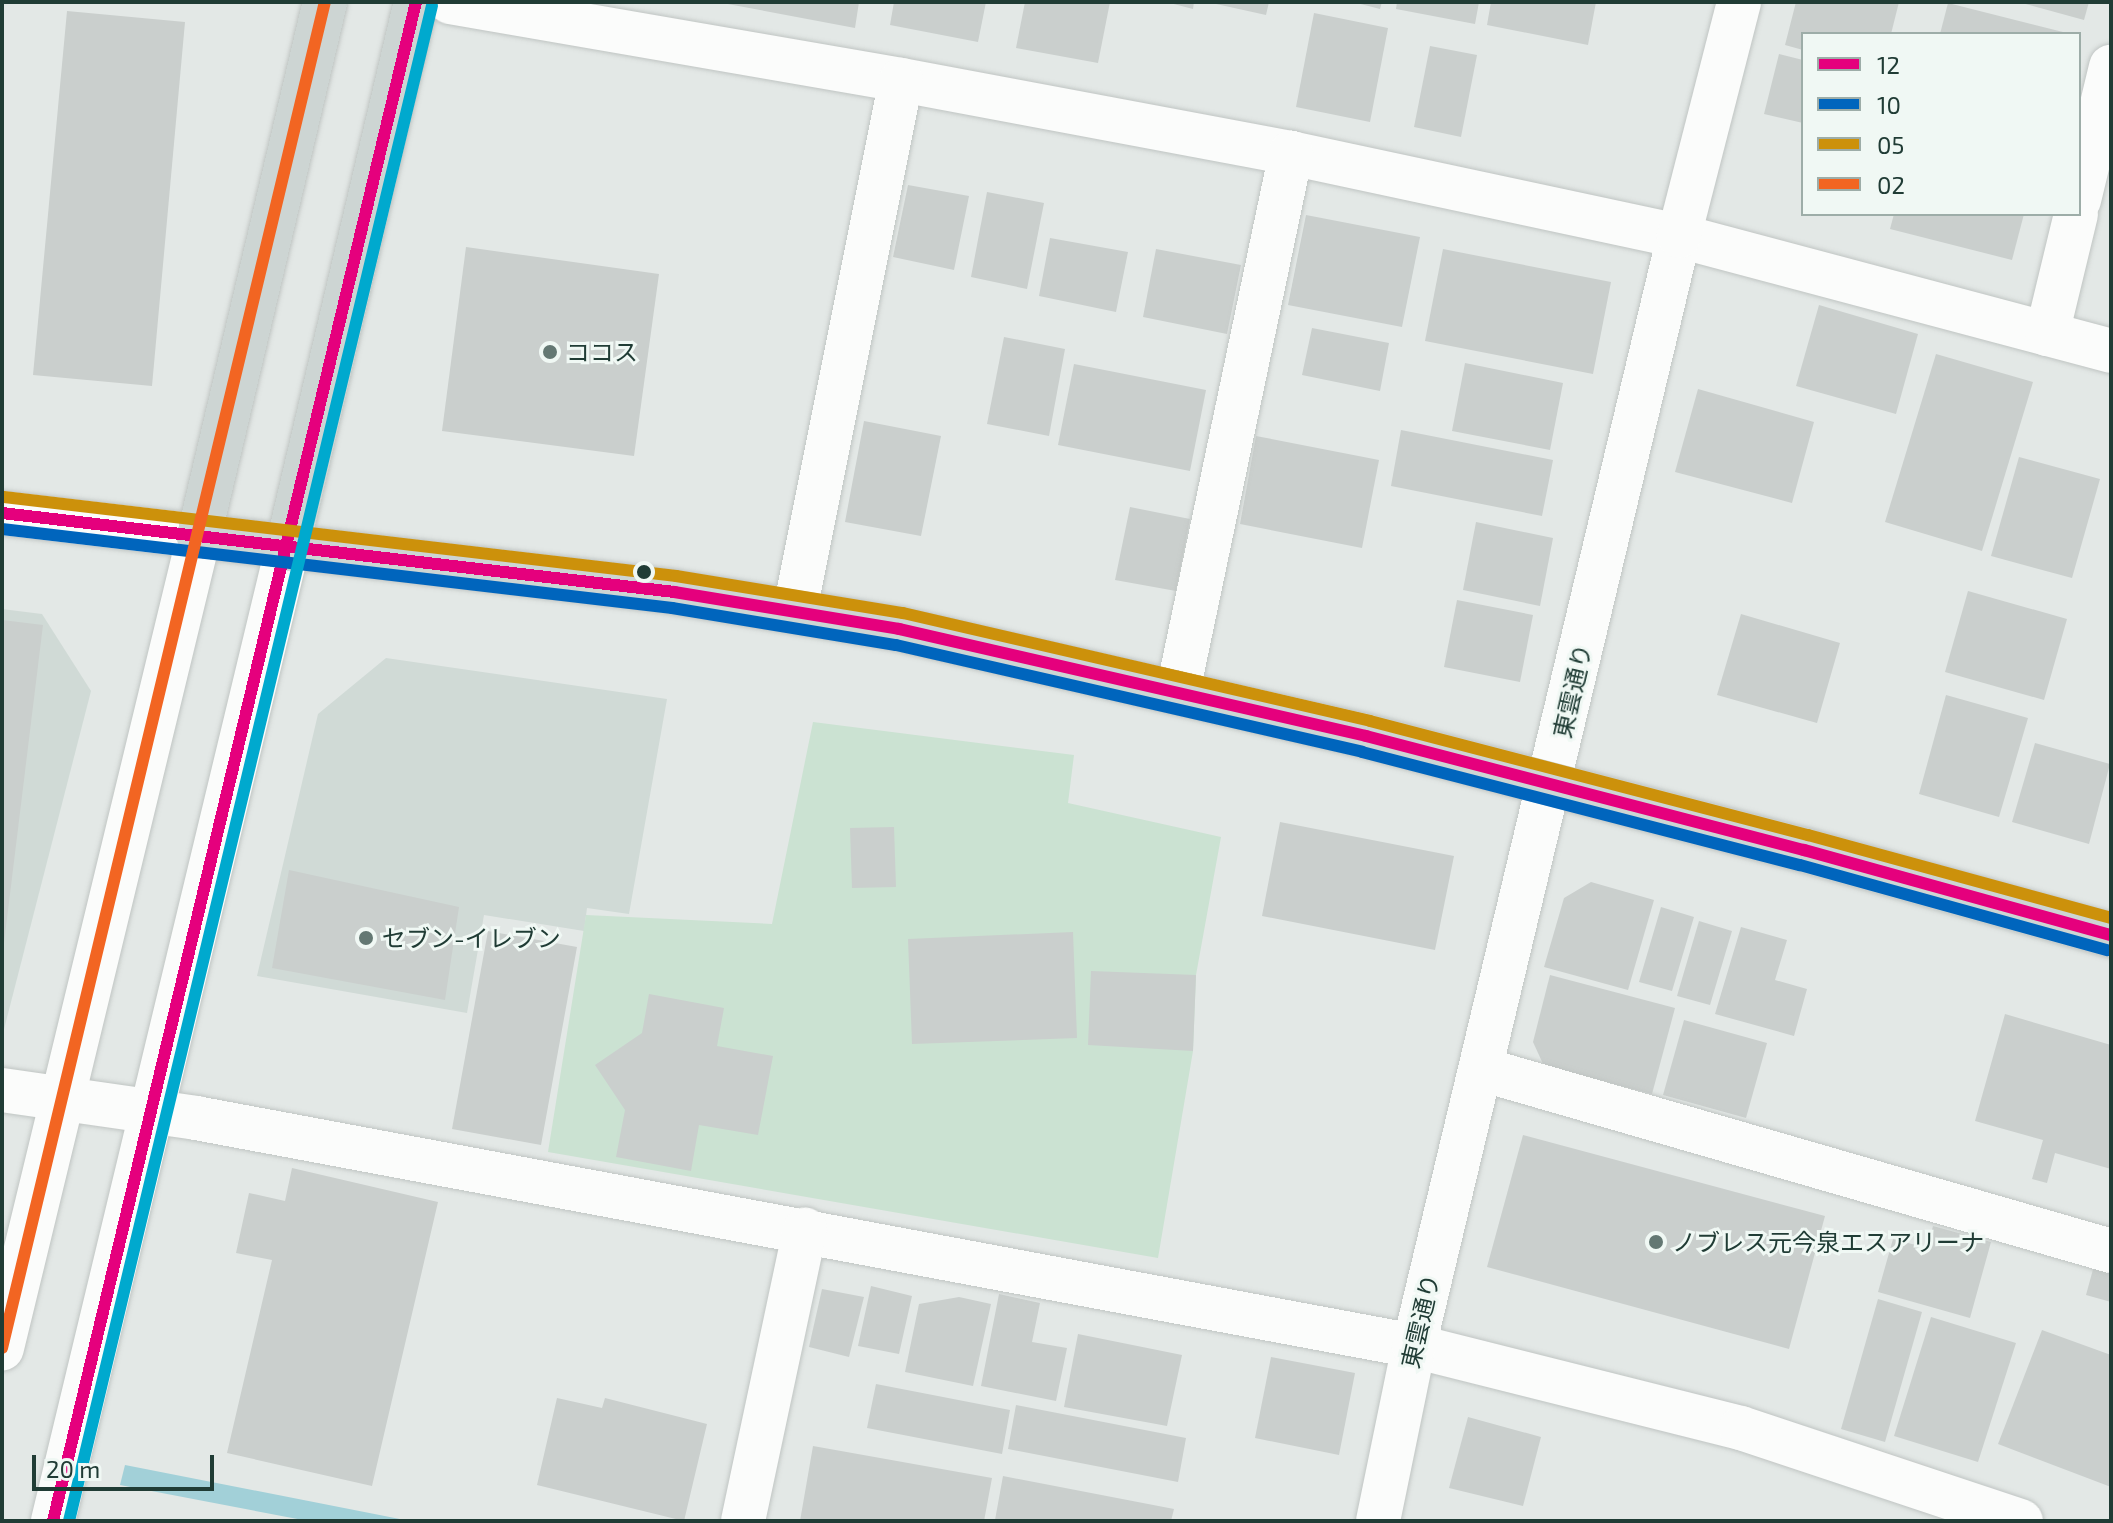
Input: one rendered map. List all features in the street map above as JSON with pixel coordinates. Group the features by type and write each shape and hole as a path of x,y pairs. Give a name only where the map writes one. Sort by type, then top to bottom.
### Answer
{"main road":[{"path":"325,2 199,536 287,549 674,592 899,629 1178,691 1550,784 2111,935"},
{"path":"287,549 416,2"}],"street":[{"path":"450,2 901,80 1291,153 1679,236 2111,351"},
{"name":"東雲通り","path":"1378,1521 1414,1346 1679,236 1739,2"},
{"path":"2081,192 2111,67"},
{"path":"795,610 901,80"},
{"path":"1178,691 1291,153"},
{"path":"2047,334 2076,216"},
{"path":"2,513 199,536 2,1348"},
{"path":"53,1521 287,549"},
{"path":"1481,1069 2111,1251"},
{"path":"2,1090 152,1111 805,1230 1414,1346 1741,1428 2021,1521"},
{"path":"743,1521 805,1230"}],"shaded area":[{"path":"2,609 42,614 91,691 2,1037"},
{"path":"386,658 667,699 629,914 587,908 584,931 484,915 467,1013 257,976 318,714"}],"green space":[{"path":"813,722 1074,755 1068,803 1221,837 1196,975 1193,1051 1158,1258 548,1152 586,915 772,924"}],"water":[{"path":"125,1465 410,1521 308,1521 120,1485"}],"building":[{"path":"717,2 859,2 855,28"},
{"path":"894,2 986,2 978,42 890,25"},
{"path":"1025,2 1110,2 1098,63 1016,48"},
{"path":"1166,2 1194,2 1193,9"},
{"path":"1207,2 1269,2 1266,15"},
{"path":"1353,2 1382,2 1380,9"},
{"path":"1397,2 1479,2 1475,24 1396,9"},
{"path":"1491,2 1596,2 1588,45 1487,25"},
{"path":"1796,2 1899,2 1892,32 1801,32 1801,49 1785,45"},
{"path":"2018,2 2089,2 2084,20"},
{"path":"1948,3 2063,32 1941,32"},
{"path":"67,11 185,22 152,386 33,375"},
{"path":"1314,13 1388,28 1370,122 1296,107"},
{"path":"1430,46 1477,55 1461,137 1414,127"},
{"path":"1779,54 1801,60 1801,123 1764,114"},
{"path":"908,185 969,196 954,270 893,257"},
{"path":"987,192 1044,203 1027,289 971,277"},
{"path":"1306,215 1420,237 1402,327 1288,305"},
{"path":"1893,216 2023,216 2012,260 1890,229"},
{"path":"1050,238 1128,252 1116,312 1039,296"},
{"name":"ココス","path":"466,247 659,274 634,456 442,431"},
{"path":"1156,249 1241,265 1227,334 1143,317"},
{"path":"1443,249 1611,282 1593,374 1425,341"},
{"path":"1819,305 1918,334 1896,414 1796,386"},
{"path":"1312,328 1389,343 1380,391 1302,375"},
{"path":"1004,337 1065,349 1049,436 987,424"},
{"path":"1936,354 2033,382 1982,551 1885,522"},
{"path":"1465,363 1563,383 1550,450 1452,431"},
{"path":"1074,364 1206,390 1190,471 1058,445"},
{"path":"1698,389 1814,422 1792,503 1675,472"},
{"path":"864,421 941,436 921,536 845,522"},
{"path":"1401,430 1553,460 1542,516 1391,486"},
{"path":"1256,436 1379,460 1362,548 1240,524"},
{"path":"2019,457 2100,479 2072,578 1991,556"},
{"path":"1130,507 1190,519 1176,591 1115,580"},
{"path":"1476,522 1553,538 1540,606 1463,590"},
{"path":"1968,591 2067,619 2044,700 1945,672"},
{"path":"1457,600 1533,615 1520,682 1444,667"},
{"path":"1741,614 1840,643 1817,723 1717,695"},
{"path":"2,620 43,625 4,943 2,943"},
{"path":"1946,695 2028,718 1999,817 1919,794"},
{"path":"2035,743 2110,764 2089,844 2012,822"},
{"path":"1280,822 1454,856 1435,950 1262,916"},
{"path":"894,827 896,887 852,888 850,828"},
{"name":"セブン-イレブン","path":"289,870 459,907 445,1000 272,968"},
{"path":"1591,882 1654,900 1628,990 1544,967 1564,898"},
{"path":"1661,907 1694,917 1672,991 1639,982"},
{"path":"1699,921 1732,931 1710,1005 1677,996"},
{"path":"1741,927 1787,940 1775,980 1807,989 1794,1036 1715,1014"},
{"path":"488,931 577,947 541,1145 452,1129"},
{"path":"1073,932 1077,1038 912,1044 908,939"},
{"path":"1091,971 1196,975 1193,1051 1088,1045"},
{"path":"1550,975 1675,1008 1652,1094 1544,1066 1533,1042"},
{"path":"649,994 724,1008 717,1046 773,1056 758,1135 699,1125 691,1171 616,1157 625,1110 595,1065 642,1033"},
{"path":"2005,1014 2111,1045 2111,1169 2055,1153 2047,1183 2032,1179 2043,1140 1975,1121"},
{"path":"1684,1020 1767,1043 1746,1118 1663,1095"},
{"name":"ノブレス元今泉エスアリーナ","path":"1523,1135 1825,1216 1789,1349 1487,1267"},
{"path":"292,1168 438,1202 372,1486 227,1453 272,1260 236,1253 249,1193 285,1201"},
{"path":"1933,1226 1991,1242 1970,1318 1878,1292 1893,1239 1927,1248"},
{"path":"2095,1262 2111,1267 2111,1302 2086,1295"},
{"path":"871,1286 912,1296 899,1354 858,1346"},
{"path":"822,1289 864,1297 849,1357 809,1347"},
{"path":"999,1294 1040,1303 1032,1342 1067,1348 1056,1401 981,1386"},
{"path":"959,1297 991,1304 973,1386 905,1372 919,1304"},
{"path":"1878,1299 1922,1312 1885,1442 1841,1429"},
{"path":"1931,1317 2016,1343 1978,1462 1894,1436"},
{"path":"2042,1330 2111,1355 2111,1487 1998,1444"},
{"path":"1078,1334 1182,1355 1167,1426 1064,1407"},
{"path":"1271,1357 1355,1373 1339,1455 1255,1438"},
{"path":"876,1384 1010,1410 1002,1454 867,1428"},
{"path":"557,1398 602,1408 605,1398 707,1424 684,1521 537,1485"},
{"path":"1016,1405 1186,1438 1178,1482 1008,1449"},
{"path":"1468,1417 1541,1437 1523,1506 1449,1488"},
{"path":"813,1446 992,1478 984,1521 800,1521"},
{"path":"1003,1476 1174,1509 1171,1521 995,1520"}],"transit line":[{"name":"02","path":"2,1348 325,2"},
{"name":"12","path":"53,1521 416,2"},
{"path":"69,1521 432,6"},
{"name":"05","path":"4,497 676,576 903,613 1370,721 2111,918"},
{"name":"12","path":"2,513 674,592 899,629 1366,736 1804,850 2111,935"},
{"name":"10","path":"2,529 672,608 896,645 1362,752 1800,865 2107,950"}],"place":[{"name":"ココス","path":"550,352"},
{"name":"セブン-イレブン","path":"366,938"},
{"name":"ノブレス元今泉エスアリーナ","path":"1656,1242"}]}
